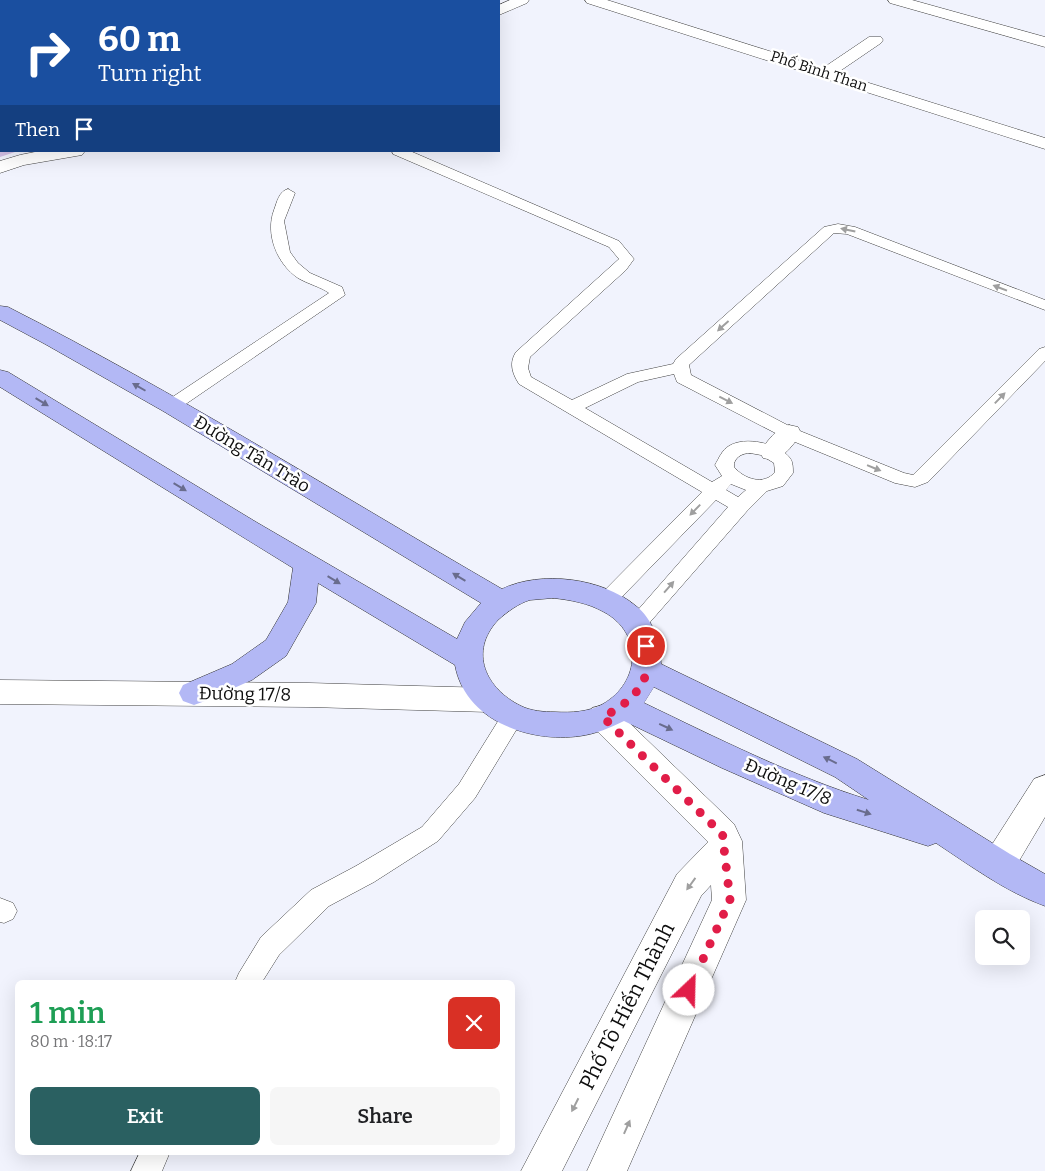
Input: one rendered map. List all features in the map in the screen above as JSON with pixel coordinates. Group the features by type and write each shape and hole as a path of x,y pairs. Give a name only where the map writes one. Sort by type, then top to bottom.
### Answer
{"main road":[{"name":"Đường Tân Trào","path":"0,312 54,339 171,406 501,602"},
{"path":"0,377 468,659"},
{"path":"194,693 242,672 276,648 302,603 307,563"},
{"path":"553,588 582,590 607,600 624,610 637,624 646,646 647,670 638,690 612,712 574,725 542,725 501,708 474,681 468,659 471,638 482,618 501,602 526,591 553,588"},
{"name":"Đường 17/8","path":"647,670 846,768 960,842 1045,891"},
{"name":"Đường 17/8","path":"612,712 733,759 835,803 960,842"}],"street":[{"path":"500,11 522,0"},
{"name":"Phố Bình Than","path":"592,0 1045,144"},
{"path":"895,0 1045,42"},
{"path":"947,14 960,5"},
{"path":"826,73 875,40"},
{"path":"0,167 20,160 70,152"},
{"path":"772,452 789,432"},
{"name":"Đường 17/8","path":"0,692 194,693 501,708"},
{"path":"607,1171 730,900 724,848 725,841 722,834 612,712"},
{"path":"998,865 1045,789"},
{"name":"Phố Tô Hiến Thành","path":"541,1171 690,885 724,848"}],"lane":[{"path":"400,152 614,244 622,252 627,259 621,267 522,355 518,365 525,380 740,506"},
{"path":"171,406 337,295 337,290 305,276 292,266 283,252 277,221 288,193"},
{"path":"1045,305 850,230 838,228 829,230 682,363 680,368 683,378 789,432 901,479 915,480 922,478 1045,352"},
{"path":"572,407 633,378 680,368"},
{"path":"756,447 772,452 783,462 784,473 777,482 761,486 744,484 730,476 724,465 728,454 740,448 756,447"},
{"path":"607,600 714,490 730,476"},
{"path":"637,624 740,506 761,486"},
{"path":"249,980 270,946 320,898 365,874 430,834 468,791 501,708"},
{"path":"146,1171 154,1155"}],"shaded area":[{"path":"0,152 15,152 0,157"}],"route":[{"path":"646,646 647,670 638,690 622,707 603,717 722,834 725,841 724,848 730,900 689,990"}]}
